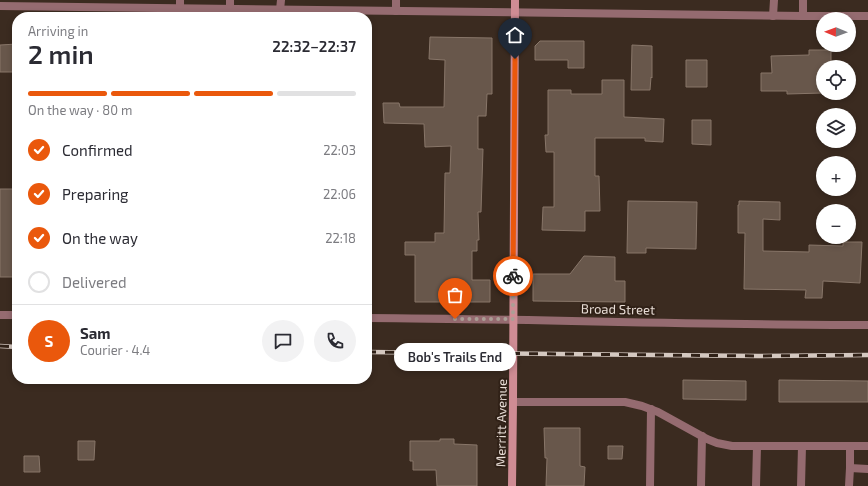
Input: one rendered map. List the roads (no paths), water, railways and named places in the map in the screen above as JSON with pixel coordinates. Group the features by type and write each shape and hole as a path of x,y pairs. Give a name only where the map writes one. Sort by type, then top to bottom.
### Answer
{"street":[{"path":"230,0 230,9"},
{"path":"280,0 280,10"},
{"path":"396,0 396,11"},
{"name":"Merritt Avenue","path":"512,486 515,0"},
{"path":"773,16 774,0"},
{"path":"803,0 803,16"},
{"path":"0,6 180,4 230,9 280,10 868,16"},
{"path":"0,315 12,315"},
{"name":"Broad Street","path":"372,318 868,325"},
{"path":"513,402 625,402 651,409 717,443 732,446 868,446"},
{"path":"650,486 651,409"},
{"path":"701,486 702,436"},
{"path":"756,486 757,446"},
{"path":"801,486 802,446"},
{"path":"849,486 850,446"},
{"path":"850,468 868,469"}],"railway":[{"path":"0,346 12,347"},
{"path":"372,352 758,356 868,355"}],"place":[{"name":"Bob's Trails End","path":"455,319"}]}
